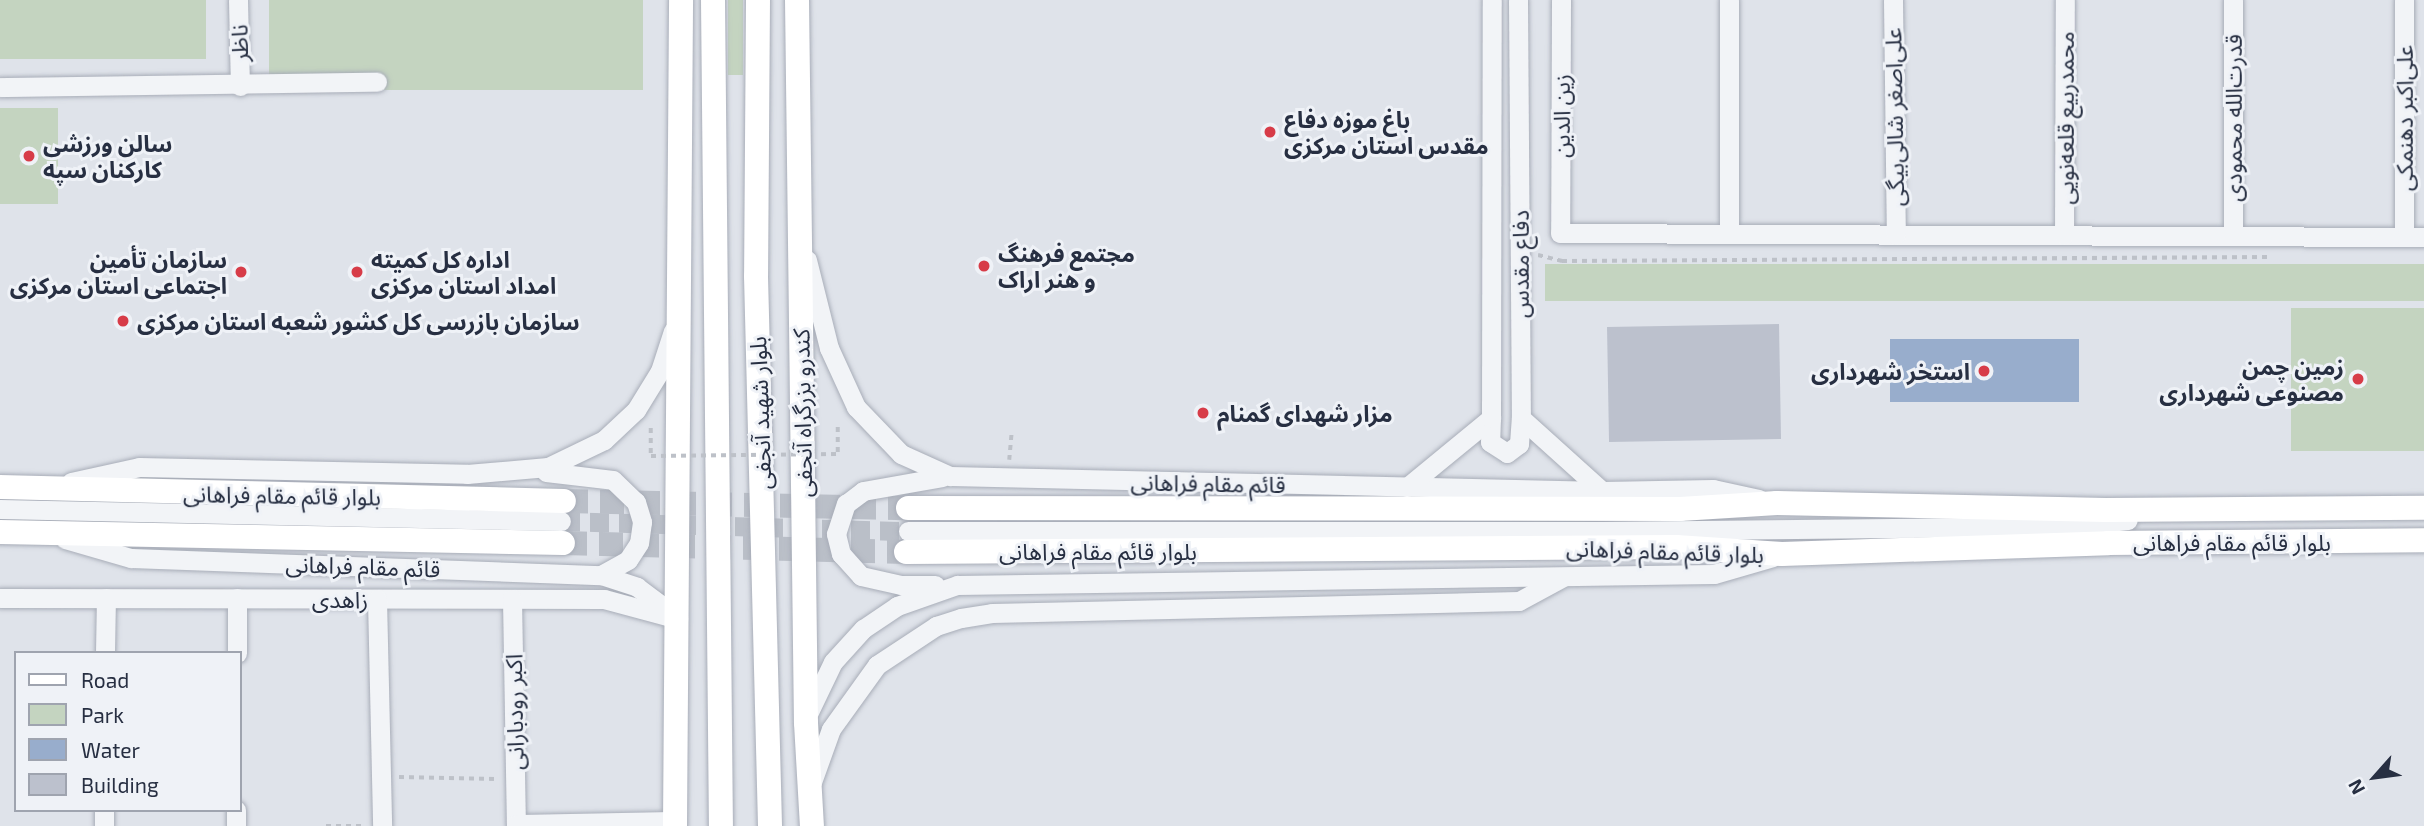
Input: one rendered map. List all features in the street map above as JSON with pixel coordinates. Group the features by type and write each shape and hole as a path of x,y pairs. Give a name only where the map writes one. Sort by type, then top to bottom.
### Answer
{"main road":[{"path":"675,824 681,0"},
{"name":"بلوار شهید آنجفی","path":"713,0 721,826"},
{"name":"بلوار شهید آنجفی","path":"758,0 756,276 770,826"},
{"name":"کندرو بزرگراه آنجفی","path":"797,0 806,723 811,826"},
{"name":"بلوار قائم مقام فراهانی","path":"0,487 563,522"},
{"name":"بلوار قائم مقام فراهانی","path":"907,530 1680,509 1777,503 2106,510 2424,508"},
{"name":"بلوار قائم مقام فراهانی","path":"0,532 563,522"},
{"name":"بلوار قائم مقام فراهانی","path":"907,530 1676,547 1782,554 2108,543 2424,540"}],"street":[{"name":"ناظر","path":"238,0 240,86"},
{"name":"دفاع مقدس","path":"1492,0 1490,442 1507,453 1519,444 1521,418 1518,0"},
{"name":"زین الدین","path":"1561,0 1560,233 1729,234"},
{"path":"1729,0 1729,234 2414,237"},
{"name":"علی‌اصغر شالی‌بیگی","path":"1893,0 1896,234"},
{"name":"محمدربیع قلعه‌نویی","path":"2064,235 2065,0"},
{"name":"قدرت‌الله محمودی","path":"2233,0 2233,236"},
{"name":"علی‌اکبر دهنمکی","path":"2404,0 2414,237"},
{"path":"0,87 240,86 377,82"},
{"name":"قائم مقام فراهانی","path":"799,223 828,348 856,407 901,454 950,476 1602,491 1713,489 1777,503"},
{"path":"528,472 586,451 636,410 660,371 680,301"},
{"path":"1407,487 1491,418"},
{"path":"1521,418 1602,491"},
{"path":"40,489 139,467 528,472 603,477 622,485 636,502 642,522 639,543 628,560 601,575"},
{"path":"950,476 863,491 846,504 836,534 841,554 861,576 901,585 1714,574 1782,554"},
{"path":"0,509 563,522"},
{"path":"907,530 1616,531 2070,526 2128,520"},
{"name":"قائم مقام فراهانی","path":"39,532 131,558 601,575 637,587 678,619"},
{"path":"810,790 831,729 860,684 897,649 936,626 961,618 992,613 1519,601 1566,575"},
{"path":"806,723 822,681 863,629 897,606 957,585"},
{"name":"زاهدی","path":"0,598 604,599 678,619"},
{"path":"105,651 106,598"},
{"path":"237,598 237,651"},
{"path":"377,598 382,826"},
{"name":"اکبر رودبارانی","path":"512,599 516,825"},
{"path":"516,825 675,824"}],"path":[{"path":"1520,256 1562,261 2271,257"},
{"path":"651,428 651,456 838,454 838,427"},
{"path":"381,777 516,780"},
{"path":"326,826 382,826"}],"green space":[{"path":"0,0 206,0 206,59 0,59"},
{"path":"269,0 643,0 643,90 269,90"},
{"path":"728,0 743,0 743,75 728,75"},
{"name":"سالن ورزشی کارکنان سپه","path":"0,108 58,108 58,204 0,204"},
{"path":"1545,264 2424,264 2424,301 1545,301"},
{"name":"زمین چمن مصنوعی شهرداری","path":"2291,308 2424,308 2424,451 2291,451"}],"water":[{"name":"استخر شهرداری","path":"1890,339 2079,339 2079,402 1890,402"}],"building":[{"path":"1779,324 1781,439 1609,442 1607,327"}],"tunnel":[{"path":"564,501 908,508"},
{"path":"561,521 908,531"},
{"path":"563,543 906,552"}],"place":[{"name":"باغ موزه دفاع مقدس استان مرکزی","path":"1270,132"},
{"name":"سالن ورزشی کارکنان سپه","path":"29,156"},
{"name":"مجتمع فرهنگ و هنر اراک","path":"984,266"},
{"name":"سازمان تأمین اجتماعی استان مرکزی","path":"241,272"},
{"name":"اداره کل کمیته امداد استان مرکزی","path":"357,272"},
{"name":"سازمان بازرسی کل کشور شعبه استان مرکزی","path":"123,321"},
{"name":"استخر شهرداری","path":"1984,371"},
{"name":"زمین چمن مصنوعی شهرداری","path":"2358,379"},
{"name":"مزار شهدای گمنام","path":"1203,413"}]}
